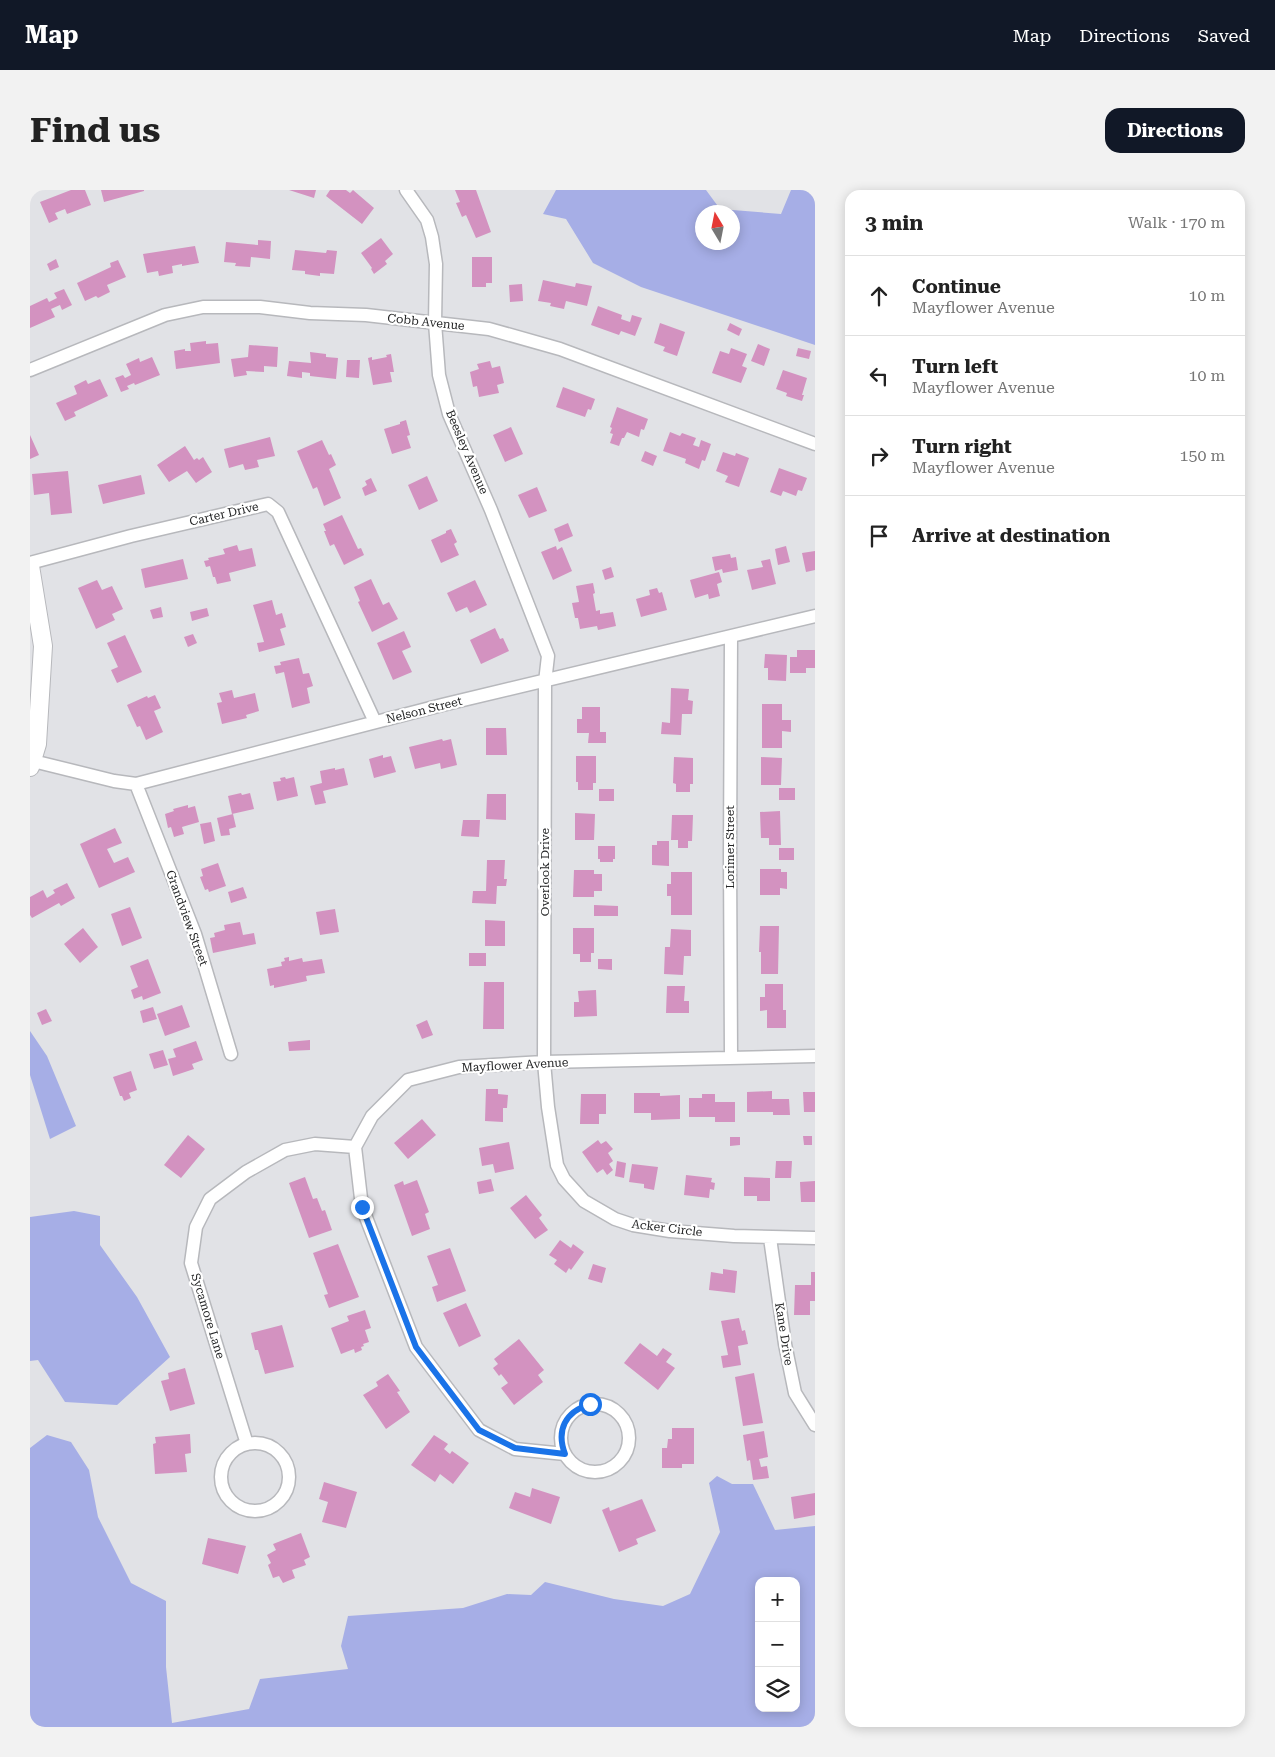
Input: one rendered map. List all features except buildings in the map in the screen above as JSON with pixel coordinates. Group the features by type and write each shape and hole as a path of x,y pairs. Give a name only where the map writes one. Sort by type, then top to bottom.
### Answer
{"main road":[{"path":"30,565 43,646 40,718 37,744 31,764"}],"street":[{"name":"Beesley Avenue","path":"406,190 427,220 432,238 436,264 435,323 439,375 449,414 491,510 544,642 548,656 545,682"},
{"name":"Cobb Avenue","path":"30,370 165,315 203,307 260,307 310,313 366,315 489,329 560,349 815,444"},
{"name":"Carter Drive","path":"30,565 140,534 268,504 278,512 375,722"},
{"name":"Nelson Street","path":"31,764 136,784 375,722 815,616"},
{"name":"Lorimer Street","path":"731,637 731,1057"},
{"name":"Overlook Drive","path":"544,1062 545,682"},
{"name":"Grandview Street","path":"136,784 195,934 231,1054"},
{"name":"Mayflower Avenue","path":"355,1147 372,1116 408,1080 459,1067 544,1062 815,1056"},
{"name":"Acker Circle","path":"544,1062 548,1107 557,1165 564,1179 584,1201 615,1219 633,1225 770,1238 815,1238"},
{"name":"Sycamore Lane","path":"247,1444 191,1263 196,1227 210,1199 246,1172 285,1150 316,1144 355,1147"},
{"path":"355,1147 362,1207 416,1347 479,1430 515,1448 565,1454 572,1463 586,1470 603,1471 622,1459 627,1449 629,1437 621,1416 612,1409 590,1404 571,1414 564,1423 561,1434 565,1454"},
{"name":"Kane Drive","path":"770,1238 785,1344 795,1393 815,1425"},
{"path":"258,1443 278,1451 285,1460 289,1470 286,1492 271,1507 260,1511 243,1508 229,1499 221,1478 228,1456 236,1448 247,1444 258,1443"}],"shaded area":[{"path":"556,190 706,190 717,205 695,205 695,250 740,250 740,211 781,214 791,190 815,190 815,345 641,287 593,263 566,219 543,214"},
{"path":"30,1031 47,1056 76,1126 50,1139 30,1075"},
{"path":"74,1211 100,1216 100,1245 137,1297 170,1357 117,1405 65,1402 38,1360 30,1361 30,1217"},
{"path":"47,1435 71,1442 89,1470 98,1517 131,1583 166,1601 166,1667 172,1723 249,1709 260,1679 348,1669 341,1646 348,1616 463,1608 507,1594 531,1595 545,1582 614,1599 663,1606 690,1594 720,1532 709,1483 717,1476 732,1484 753,1484 775,1530 815,1526 815,1727 30,1727 30,1448"}],"route":[{"path":"362,1207 416,1347 479,1430 515,1448 565,1454 561,1434 564,1423 571,1414 590,1404"}]}
